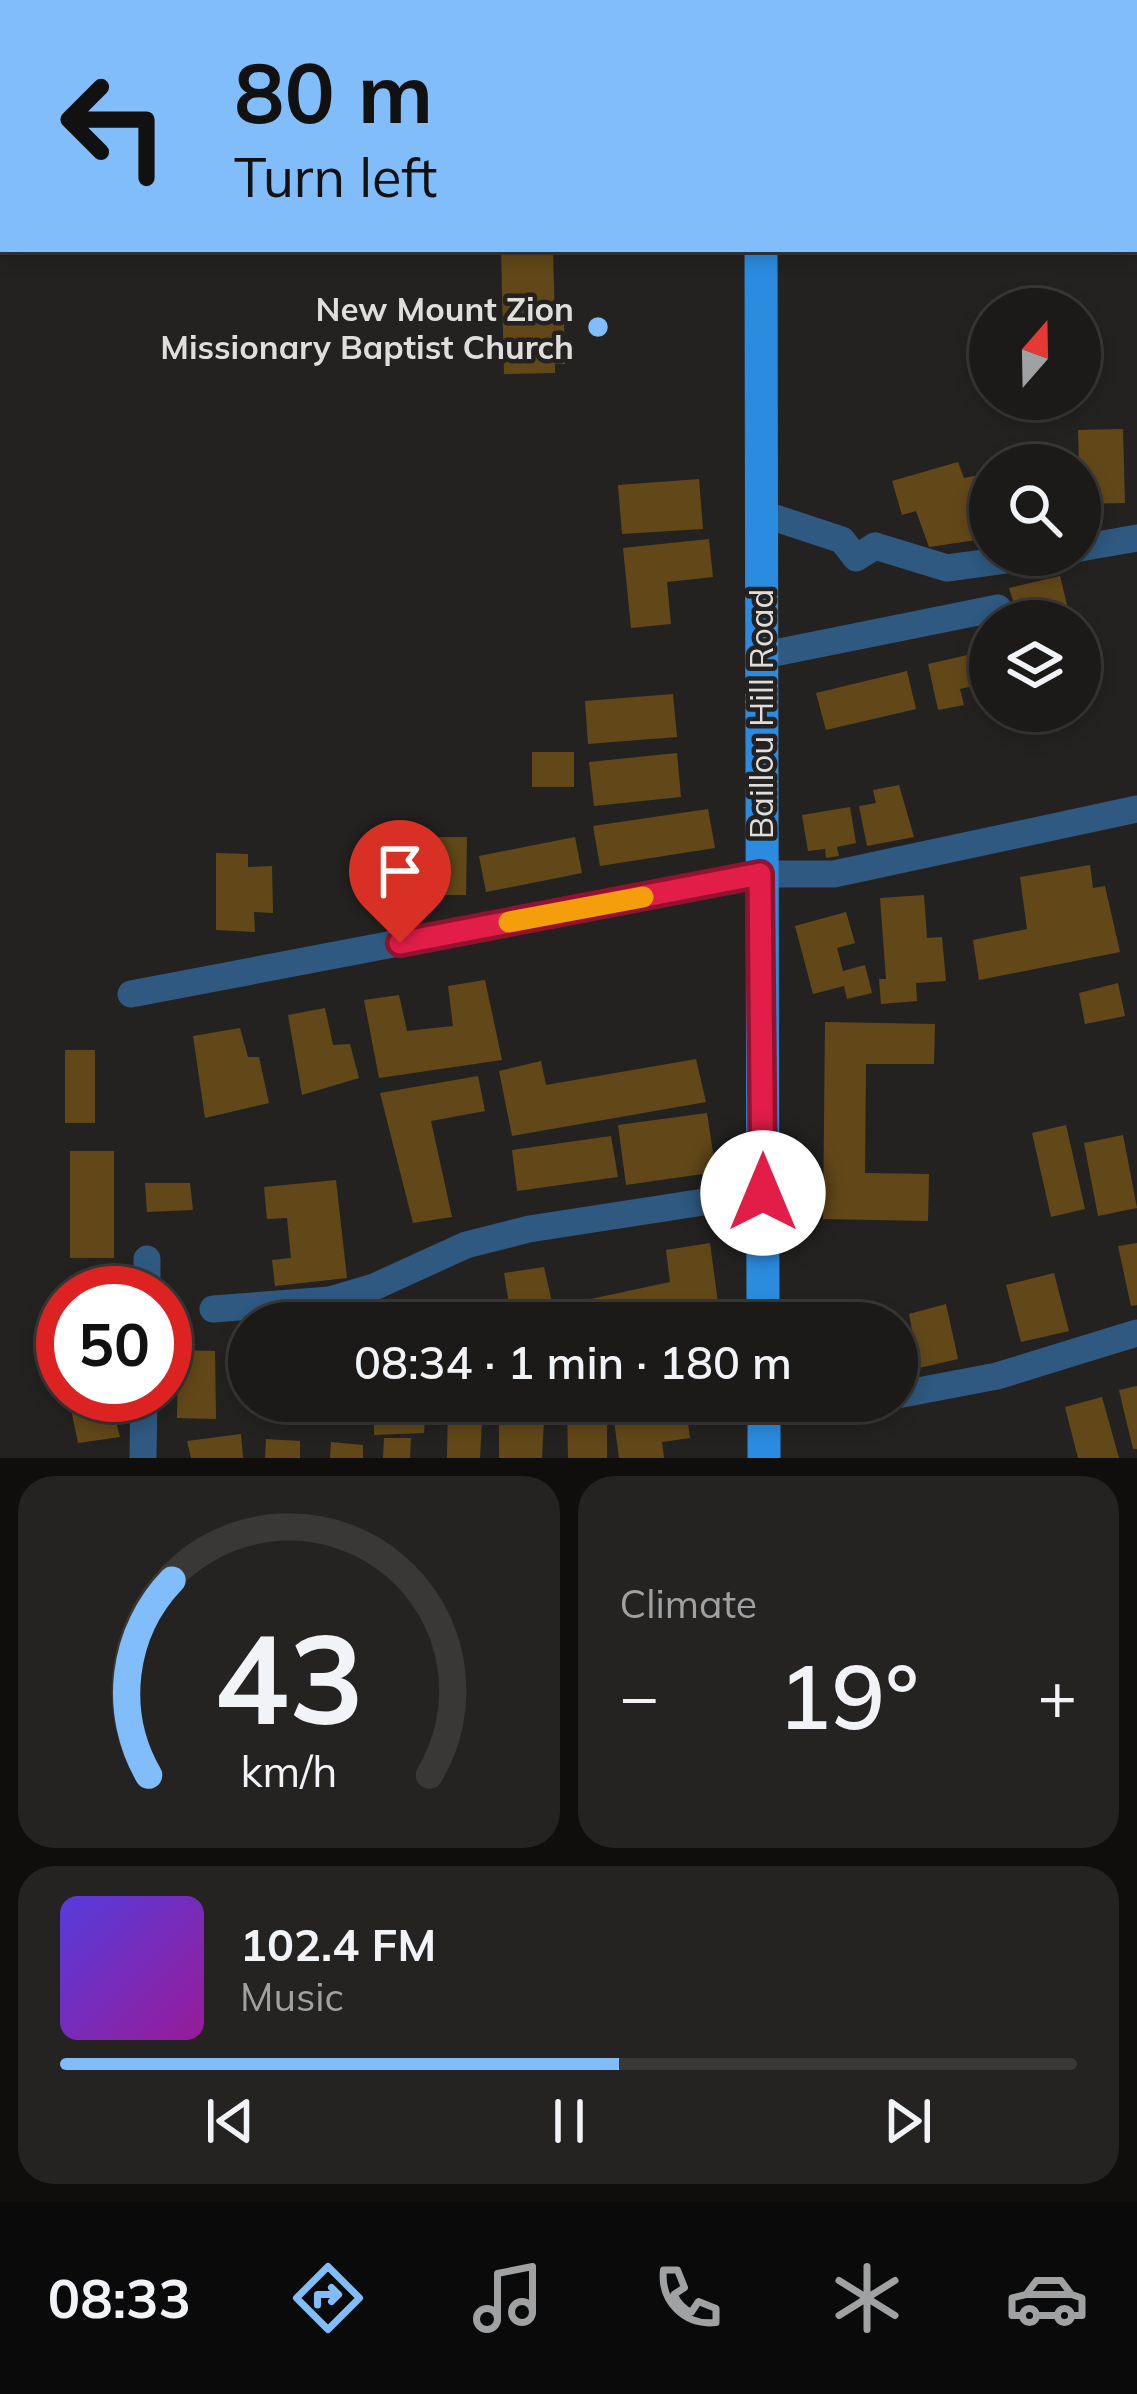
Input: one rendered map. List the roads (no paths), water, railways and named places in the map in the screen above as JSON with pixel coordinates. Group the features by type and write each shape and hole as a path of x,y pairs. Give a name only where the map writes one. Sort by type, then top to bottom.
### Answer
{"main road":[{"name":"Baillou Hill Road","path":"761,252 763,1302"},
{"path":"764,1422 764,1458"}],"street":[{"path":"760,513 842,540 856,558 875,546 946,568 969,565"},
{"path":"1101,544 1137,538"},
{"path":"759,656 969,614"},
{"path":"131,994 760,874 834,874 1137,809"},
{"path":"213,1309 330,1300 374,1287 466,1245 529,1229 763,1193"},
{"path":"147,1259 147,1266"},
{"path":"918,1391 997,1376 1137,1333"},
{"path":"143,1458 144,1422"}],"place":[{"name":"New Mount Zion Missionary Baptist Church","path":"598,327"}]}
